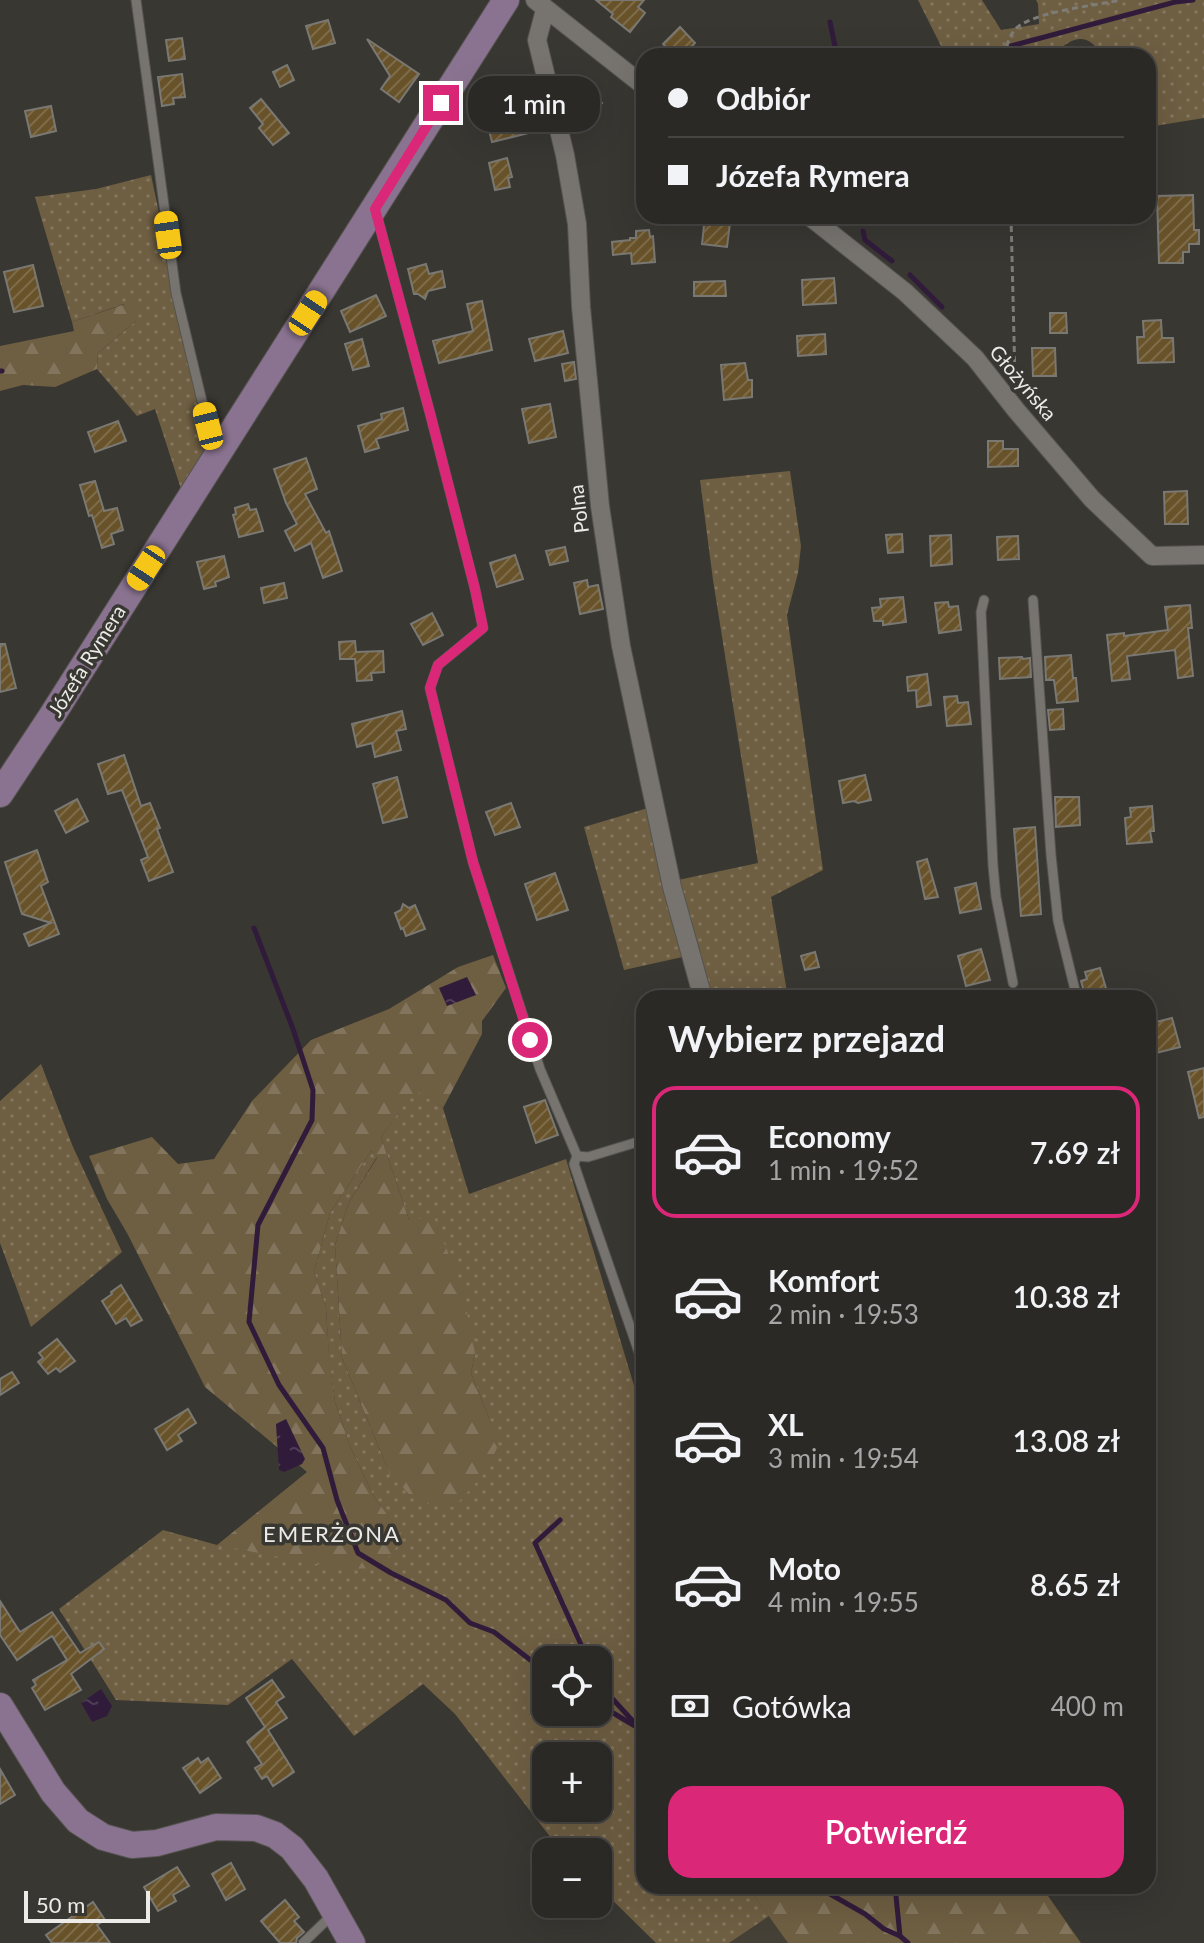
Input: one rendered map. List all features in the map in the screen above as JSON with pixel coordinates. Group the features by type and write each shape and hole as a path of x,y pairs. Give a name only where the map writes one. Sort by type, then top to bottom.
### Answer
{"street":[{"name":"Józefa Rymera","path":"0,794 506,0"},
{"path":"540,5 636,80"},
{"name":"Polna","path":"540,5 537,40 565,155 577,224 581,307 600,506 621,646 672,887 701,990"},
{"name":"Głożyńska","path":"819,224 905,292 975,358 1092,499 1152,556 1204,555"},
{"path":"0,1706 53,1792 78,1821 103,1837 132,1845 157,1843 216,1827 256,1828 275,1835 292,1848 316,1879 352,1943"}],"lane":[{"path":"136,0 176,293 208,426 225,444"},
{"path":"375,209 435,431 483,628 438,665 430,688 473,862 540,1069 577,1156 574,1164 636,1344"},
{"path":"984,600 981,612 993,866 1013,983"},
{"path":"1033,600 1058,921 1075,990"},
{"path":"577,1156 588,1157 636,1142"},
{"path":"303,1943 335,1913"}],"path":[{"path":"1006,48 1008,40 1020,25 1050,14 1121,0"},
{"path":"1011,224 1016,410"}],"shaded area":[{"path":"769,1916 788,1943 729,1943"}],"green space":[{"path":"918,0 982,0 1001,30 1039,24 1036,0 1204,0 1204,118 1156,126 1156,48 1097,48 1080,39 1062,48 942,48"},
{"path":"151,175 209,449 181,489 155,409 137,416 97,369 98,353 136,321 124,304 72,322 35,197 96,189"},
{"path":"125,304 137,307 136,321 98,353 97,369 55,387 23,385 0,391 0,346 74,331 72,322"},
{"path":"790,471 801,546 798,573 787,615 823,870 771,897 787,990 707,990 678,880 758,863 700,480"},
{"path":"648,808 687,956 624,970 584,827"},
{"path":"493,955 506,988 482,1021 482,1034 443,1108 415,1090 381,1137 409,1220 434,1217 462,1288 475,1353 471,1373 491,1423 497,1448 485,1473 454,1507 416,1502 389,1472 342,1358 335,1245 349,1202 377,1158 371,1151 330,1213 314,1272 326,1308 335,1402 350,1446 374,1497 404,1537 380,1568 342,1569 217,1545 307,1472 205,1387 107,1199 89,1156 152,1137 178,1164 214,1159 252,1101 311,1040 389,1009 458,967"},
{"path":"41,1064 73,1147 122,1252 31,1327 0,1243 0,1101"},
{"path":"415,1089 443,1108 469,1194 566,1159 636,1392 636,1894 753,1894 769,1916 729,1943 656,1943 612,1900 612,1838 551,1838 539,1822 612,1822 612,1742 532,1742 532,1813 455,1714 423,1684 354,1736 292,1659 228,1705 116,1700 59,1609 163,1530 217,1545 404,1538 374,1497 350,1446 335,1402 326,1308 314,1272 330,1213 371,1151 377,1157 349,1202 335,1245 342,1358 389,1472 491,1423 471,1373 475,1353 409,1220 381,1137"},
{"path":"753,1894 1047,1894 1081,1943 788,1943"}],"water":[{"path":"467,977 476,995 447,1006 439,988"},
{"path":"286,1419 305,1459 302,1464 284,1472 279,1470 276,1424"},
{"path":"101,1689 112,1706 107,1716 92,1722 81,1703"}],"building":[{"path":"596,0 644,0 638,7 645,13 630,32"},
{"path":"328,20 335,43 313,49 306,26"},
{"path":"680,27 695,43 690,48 667,48 663,44"},
{"path":"182,38 185,59 169,61 166,40"},
{"path":"367,39 419,74 399,102 381,89 390,76"},
{"path":"287,65 294,80 280,87 273,72"},
{"path":"182,74 185,97 173,98 174,104 162,106 158,77"},
{"path":"590,93 602,103 589,121 576,111"},
{"path":"261,99 289,133 273,145 259,128 263,124 250,108"},
{"path":"51,106 56,131 31,137 25,111"},
{"path":"521,106 525,119 534,124 529,133 492,142 489,130 496,128 492,116"},
{"path":"507,158 512,177 508,178 510,187 495,190 489,163"},
{"path":"1193,195 1194,230 1199,230 1199,244 1189,244 1189,252 1183,252 1183,263 1159,263 1157,196"},
{"path":"704,224 730,224 727,247 702,244"},
{"path":"649,230 650,237 653,236 655,262 632,264 631,253 613,255 612,242 630,240 636,238 636,231"},
{"path":"426,264 429,274 442,271 445,287 428,291 425,299 414,294 408,269"},
{"path":"33,265 43,306 14,312 4,272"},
{"path":"834,278 836,303 803,305 802,280"},
{"path":"725,281 726,296 694,296 694,282"},
{"path":"376,295 386,316 350,332 341,311"},
{"path":"482,301 492,350 439,363 433,341 473,331 467,304"},
{"path":"1050,313 1066,313 1067,333 1050,333"},
{"path":"1161,320 1162,338 1173,338 1174,362 1138,363 1137,337 1144,337 1143,321"},
{"path":"563,331 568,353 535,361 529,339"},
{"path":"825,334 826,354 798,356 797,336"},
{"path":"362,339 369,366 353,370 345,344"},
{"path":"1032,348 1055,348 1056,376 1033,376"},
{"path":"574,362 576,379 565,381 562,364"},
{"path":"745,363 748,380 752,380 752,397 724,400 721,365"},
{"path":"550,404 556,437 529,443 522,409"},
{"path":"403,408 408,430 376,439 379,448 365,452 358,426 382,419 381,414"},
{"path":"118,421 126,441 95,452 88,432"},
{"path":"988,441 1003,441 1003,449 1018,449 1018,466 988,467"},
{"path":"306,458 317,489 305,494 326,533 329,531 342,571 323,578 311,543 295,551 285,531 297,524 274,469"},
{"path":"95,481 104,511 117,508 123,530 111,534 114,544 102,548 80,485"},
{"path":"1187,491 1188,524 1165,524 1164,492"},
{"path":"248,504 250,510 256,509 263,531 239,537 233,515 236,514 235,508"},
{"path":"902,534 903,552 888,553 886,535"},
{"path":"951,535 952,564 931,566 930,536"},
{"path":"1018,536 1019,559 998,560 997,537"},
{"path":"565,547 568,561 550,565 546,551"},
{"path":"515,555 523,579 497,587 490,563"},
{"path":"224,556 229,577 215,582 216,586 204,589 197,562"},
{"path":"587,580 588,587 598,585 603,609 580,614 574,583"},
{"path":"284,583 287,598 264,603 261,588"},
{"path":"903,597 906,622 883,625 883,621 874,621 872,608 881,607 880,599"},
{"path":"948,602 949,607 958,606 961,630 939,633 935,603"},
{"path":"1190,605 1192,628 1188,628 1193,676 1178,678 1175,650 1127,656 1130,679 1112,681 1107,635 1168,630 1165,607"},
{"path":"432,613 443,635 423,645 411,624"},
{"path":"355,641 356,652 383,651 384,672 371,673 372,680 357,681 355,659 340,659 339,642"},
{"path":"0,644 5,644 16,688 0,692"},
{"path":"1071,655 1078,701 1057,703 1054,680 1046,680 1045,657"},
{"path":"999,658 1030,658 1031,677 1000,679"},
{"path":"927,674 931,705 917,707 916,690 908,691 907,677"},
{"path":"957,696 958,703 968,702 971,724 947,726 944,697"},
{"path":"1063,709 1064,729 1050,730 1048,710"},
{"path":"402,711 406,729 396,731 401,750 375,757 372,743 357,747 352,724"},
{"path":"124,755 141,806 150,803 173,872 149,881 141,860 148,857 122,790 108,794 98,764"},
{"path":"865,775 871,800 843,803 839,781"},
{"path":"397,777 407,817 383,823 373,784"},
{"path":"1055,797 1079,797 1080,825 1056,827"},
{"path":"77,799 88,821 66,833 55,811"},
{"path":"511,803 520,827 495,835 486,812"},
{"path":"1152,806 1152,842 1127,844 1125,818 1131,817 1130,808"},
{"path":"1035,827 1041,914 1021,916 1014,829"},
{"path":"37,850 48,882 41,886 59,934 29,946 24,934 51,923 22,914 5,862"},
{"path":"927,859 938,897 925,899 917,862"},
{"path":"555,873 568,910 537,920 525,884"},
{"path":"976,883 981,909 960,913 955,888"},
{"path":"403,904 409,908 415,905 425,929 406,936 395,913 401,910"},
{"path":"981,949 990,980 966,986 958,956"},
{"path":"815,952 819,967 805,970 801,956"},
{"path":"1100,968 1107,990 1084,990 1081,981 1087,979 1085,972"},
{"path":"1172,1018 1180,1047 1156,1053 1156,1022"},
{"path":"1204,1068 1204,1117 1199,1118 1188,1072"},
{"path":"545,1100 558,1135 536,1143 524,1107"},
{"path":"121,1285 142,1320 131,1326 126,1318 116,1324 102,1301"},
{"path":"57,1339 75,1361 60,1372 56,1368 48,1374 38,1362 43,1358 39,1353"},
{"path":"12,1372 19,1383 0,1395 0,1379"},
{"path":"188,1409 196,1423 178,1435 182,1441 167,1450 155,1429"},
{"path":"0,1601 20,1632 52,1612 80,1653 99,1642 104,1649 71,1674 81,1690 45,1710 32,1688 36,1685 33,1680 67,1660 52,1636 17,1660 0,1635"},
{"path":"272,1680 284,1697 276,1702 287,1718 268,1730 294,1772 273,1786 267,1776 262,1779 255,1768 262,1764 247,1742 265,1727 246,1698"},
{"path":"198,1758 201,1763 208,1758 221,1778 200,1793 183,1768"},
{"path":"0,1769 15,1795 0,1804"},
{"path":"231,1863 245,1889 226,1900 212,1874"},
{"path":"177,1867 189,1886 173,1895 176,1901 158,1911 144,1887"},
{"path":"285,1900 299,1917 294,1921 304,1932 296,1943 280,1943 261,1921"},
{"path":"93,1902 105,1920 97,1925 110,1943 52,1943 46,1935"}],"waterway":[{"path":"1011,46 1175,2 1193,0"},
{"path":"830,22 835,48"},
{"path":"863,231 865,240 892,261"},
{"path":"910,275 942,307"},
{"path":"254,928 313,1090 312,1120 258,1225 249,1322 279,1385 323,1448 337,1500 358,1553 446,1600 470,1623 494,1632 532,1661"},
{"path":"560,1520 535,1543 582,1646"},
{"path":"612,1698 636,1724"},
{"path":"612,1712 635,1726"},
{"path":"830,1894 908,1943"},
{"path":"896,1894 900,1936"}],"district":[{"name":"EMERŻONA","path":"332,1534"}],"route":[{"path":"441,103 375,209 483,628 438,665 430,688 473,862 530,1040"}]}
